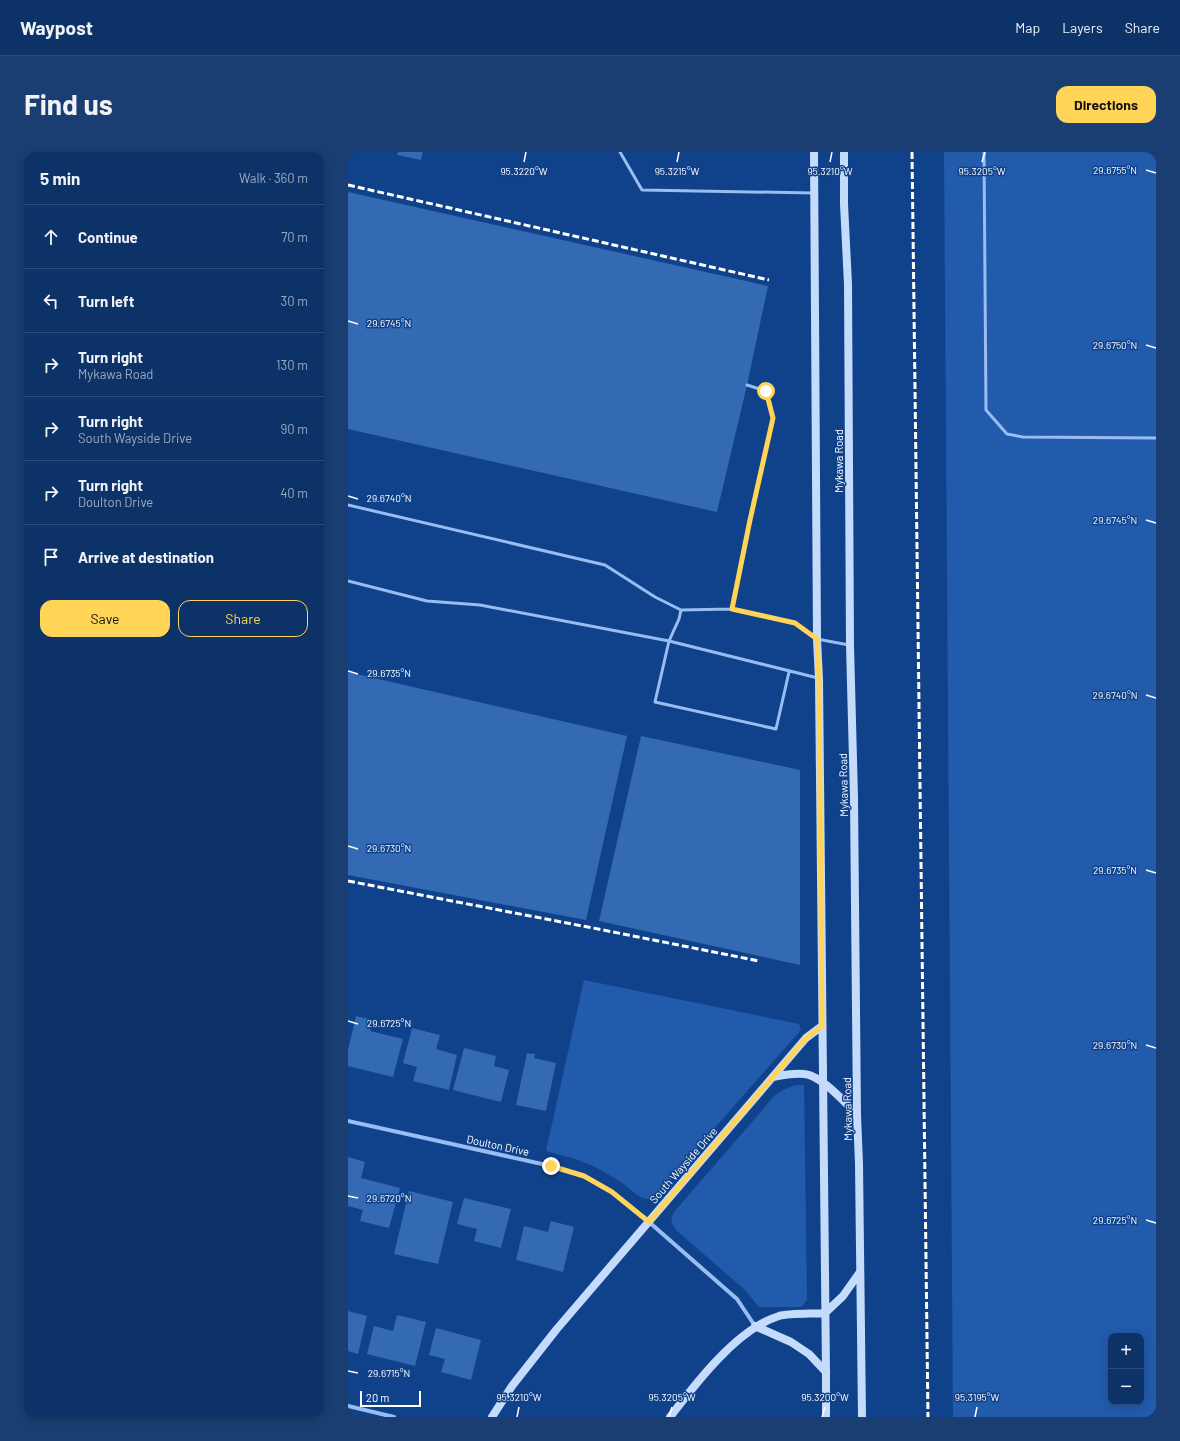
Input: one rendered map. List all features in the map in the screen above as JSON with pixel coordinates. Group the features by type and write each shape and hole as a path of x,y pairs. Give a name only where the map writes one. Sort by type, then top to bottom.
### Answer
{"main road":[{"name":"Mykawa Road","path":"814,152 817,639 819,679 826,1417"},
{"name":"Mykawa Road","path":"844,152 844,204 848,284 850,645 854,798 857,1115 860,1163 862,1417"},
{"name":"South Wayside Drive","path":"492,1417 512,1386 556,1330 806,1038 822,1026"},
{"path":"773,1077 806,1074 823,1082 857,1115"},
{"path":"670,1417 689,1392 731,1346 755,1326 780,1315 825,1313 843,1296 860,1272"},
{"path":"755,1326 791,1342 809,1354 826,1372"}],"street":[{"name":"Doulton Drive","path":"348,1121 551,1166 584,1176 612,1192 649,1222 738,1300 755,1326"},
{"path":"348,1406 394,1417"}],"lane":[{"path":"620,152 642,190 814,193"},
{"path":"984,152 986,410 1007,434 1023,437 1156,438"},
{"path":"732,609 773,418 766,391 747,385"},
{"path":"348,505 604,565 655,597 681,610 732,609 795,623 817,639 850,645"},
{"path":"348,581 427,601 480,605 669,641 819,679"},
{"path":"681,610 680,619 669,641 655,702 776,729 789,672"}],"shaded area":[{"path":"944,152 1156,152 1156,1417 953,1417"},
{"path":"584,980 799,1024 801,1030 653,1198 645,1199 637,1195 618,1180 588,1164 573,1158 546,1151"},
{"path":"795,1085 804,1085 807,1300 801,1307 761,1307 758,1306 745,1290 676,1230 672,1223 672,1217 674,1212 776,1094"}],"building":[{"path":"398,152 423,152 421,160 397,155"},
{"path":"348,192 768,286 747,385 717,512 348,429"},
{"path":"348,672 627,736 586,920 348,875"},
{"path":"641,736 800,770 800,965 599,921"},
{"path":"356,1016 373,1020 370,1031 403,1039 393,1077 348,1066 348,1050"},
{"path":"412,1028 440,1035 436,1049 457,1055 449,1090 413,1081 417,1067 403,1063"},
{"path":"464,1048 496,1056 494,1066 509,1070 501,1102 453,1090"},
{"path":"527,1053 535,1054 534,1058 556,1063 546,1111 516,1105"},
{"path":"348,1157 365,1162 361,1178 400,1188 389,1228 360,1221 363,1210 348,1206"},
{"path":"409,1191 453,1202 438,1264 394,1254"},
{"path":"464,1198 511,1209 501,1248 474,1241 477,1229 457,1224"},
{"path":"551,1221 574,1227 563,1272 516,1260 524,1226 548,1232"},
{"path":"348,1311 367,1316 358,1354 348,1351"},
{"path":"397,1315 426,1322 415,1366 367,1354 374,1326 393,1331"},
{"path":"436,1328 481,1340 471,1380 441,1372 445,1359 429,1355"}],"railway":[{"path":"912,152 928,1417"},
{"path":"348,185 769,280"},
{"path":"348,881 759,961"}],"route":[{"path":"551,1166 584,1176 612,1192 649,1222 806,1038 822,1026 819,679 817,639 795,623 732,609 773,418 766,391"}]}
